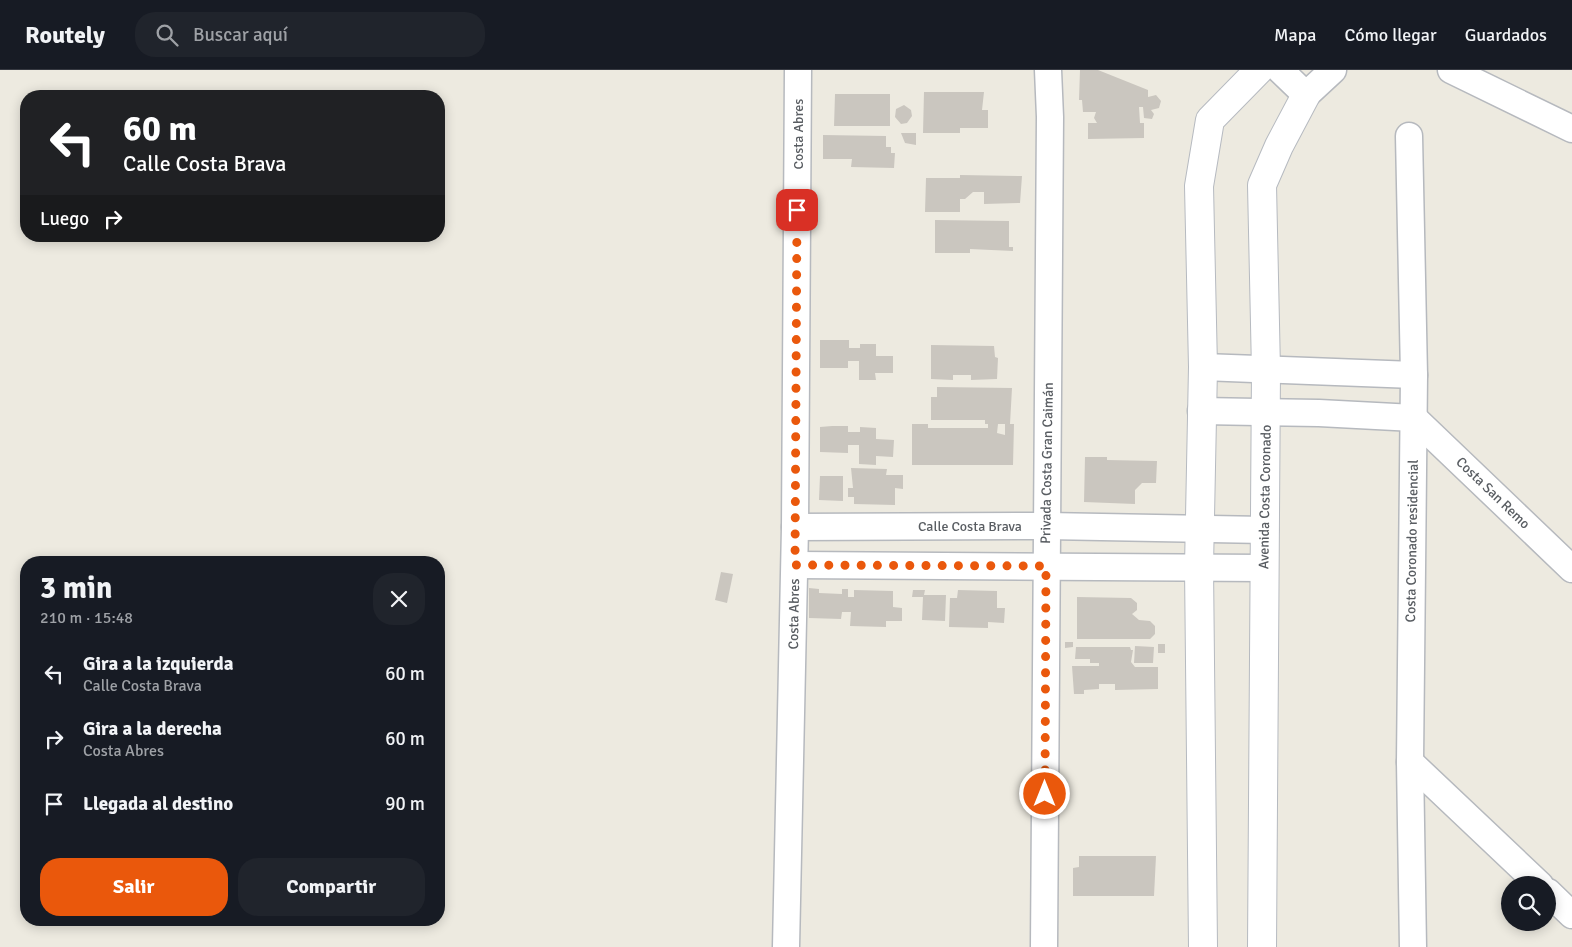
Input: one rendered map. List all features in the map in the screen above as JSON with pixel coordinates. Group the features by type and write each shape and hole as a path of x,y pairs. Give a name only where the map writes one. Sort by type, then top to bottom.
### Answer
{"street":[{"name":"Costa Abres","path":"786,947 795,565 798,70"},
{"name":"Privada Costa Gran Caimán","path":"1044,947 1050,117 1048,70"},
{"path":"1203,947 1199,529 1203,367 1199,186 1210,120 1259,70"},
{"path":"1280,70 1306,95"},
{"name":"Avenida Costa Coronado","path":"1262,947 1266,370 1262,185 1279,146 1306,95 1333,70"},
{"path":"1451,70 1572,129"},
{"name":"Costa Coronado residencial","path":"1409,136 1414,375 1410,762 1413,947"},
{"path":"1203,367 1414,375"},
{"path":"1201,412 1319,413 1414,418"},
{"name":"Costa San Remo","path":"1414,418 1572,569"},
{"name":"Calle Costa Brava","path":"795,527 1047,526 1265,530"},
{"path":"795,565 1264,568"},
{"path":"1410,762 1530,876"},
{"path":"1556,900 1572,915"}],"building":[{"path":"1080,70 1098,70 1148,90 1148,97 1156,95 1161,101 1159,108 1151,110 1154,114 1152,119 1144,118 1143,107 1139,107 1140,123 1144,123 1144,138 1088,139 1088,123 1097,123 1094,118 1096,112 1083,112 1082,100 1079,100"},
{"path":"924,92 984,92 982,110 988,110 988,128 960,128 960,133 923,133"},
{"path":"835,94 890,94 890,126 834,126"},
{"path":"904,105 911,110 912,116 907,123 901,124 895,117 896,109"},
{"path":"901,133 916,133 916,145 905,143"},
{"path":"823,135 886,136 886,147 891,147 891,153 895,153 894,168 851,167 852,159 823,159"},
{"path":"960,175 1022,176 1020,203 984,204 984,192 973,192 965,199 960,199 960,212 925,212 926,178 960,178"},
{"path":"935,220 1009,221 1009,247 1013,247 1013,251 970,249 970,253 935,253"},
{"path":"820,340 849,340 849,348 860,348 860,344 876,344 876,356 893,356 893,373 875,373 876,380 859,380 859,361 848,361 848,368 820,368"},
{"path":"931,345 994,346 995,357 998,358 997,379 971,380 971,375 953,375 953,380 931,379"},
{"path":"937,387 1012,388 1010,424 1014,424 1013,465 912,465 912,424 928,424 928,428 988,428 985,420 931,420 931,397 937,397","holes":["998,424 1005,424 1005,435 997,433"]},
{"path":"848,426 848,432 860,432 860,427 876,428 876,439 894,440 893,457 876,456 876,465 859,464 859,445 848,445 848,453 820,452 820,427"},
{"path":"1085,457 1107,457 1107,460 1157,461 1156,483 1142,483 1135,490 1135,504 1084,502"},
{"path":"851,468 887,469 886,475 903,475 903,489 895,488 895,505 854,504 854,497 848,497 848,488 853,488"},
{"path":"820,476 843,476 843,501 819,500"},
{"path":"721,572 733,574 727,603 715,600"},
{"path":"809,588 819,589 819,593 842,594 842,589 848,589 848,597 854,597 854,590 893,591 893,607 902,608 902,621 886,621 886,627 850,626 851,612 842,612 841,619 809,618"},
{"path":"913,590 925,590 924,595 946,595 945,621 922,620 923,597 912,597"},
{"path":"958,590 997,591 997,608 1005,608 1004,623 988,622 988,628 949,627 950,598 957,598"},
{"path":"1077,597 1131,598 1137,603 1137,610 1132,614 1139,620 1150,621 1155,626 1155,634 1150,639 1077,639"},
{"path":"1065,642 1073,642 1073,647 1065,648"},
{"path":"1158,644 1165,644 1165,653 1158,653"},
{"path":"1135,646 1154,647 1153,663 1134,663"},
{"path":"1076,647 1130,647 1133,650 1131,662 1135,667 1158,667 1158,689 1115,690 1115,684 1099,684 1099,689 1084,690 1084,694 1074,694 1072,666 1099,666 1099,663 1090,663 1090,659 1075,659"},
{"path":"1079,856 1156,856 1154,896 1073,896 1073,868 1079,867"}],"route":[{"path":"797,210 795,565 1046,566 1045,794"}]}
